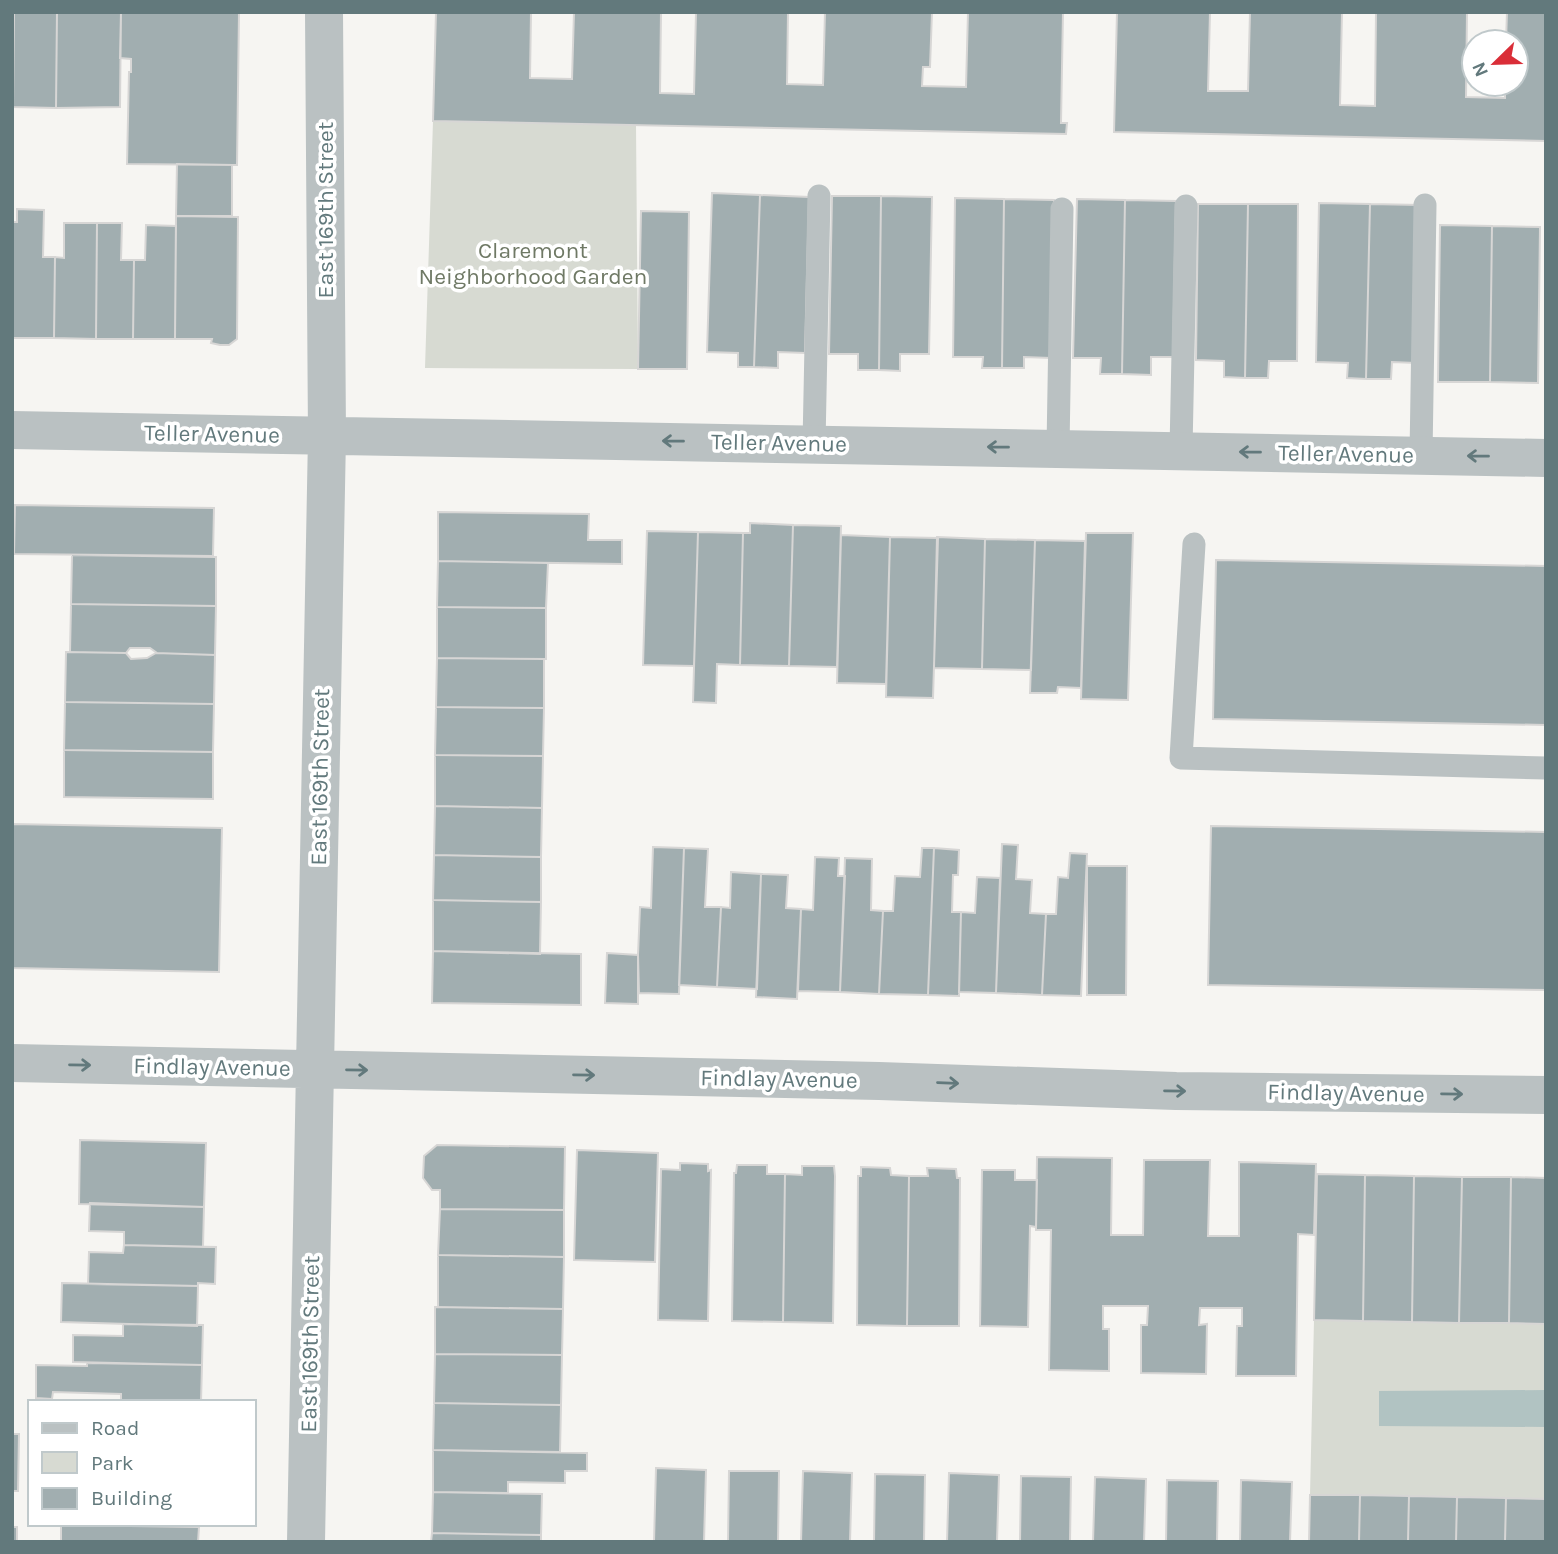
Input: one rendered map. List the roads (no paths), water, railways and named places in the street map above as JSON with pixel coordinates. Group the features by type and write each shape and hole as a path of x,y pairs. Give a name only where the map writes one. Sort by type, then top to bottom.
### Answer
{"street":[{"name":"East 169th Street","path":"306,1542 327,436 324,12"},
{"name":"Teller Avenue","path":"12,430 1546,458"},
{"name":"Findlay Avenue","path":"12,1063 866,1080 1176,1091 1546,1095"}],"lane":[{"path":"814,444 819,196"},
{"path":"1181,450 1186,205"},
{"path":"1421,455 1425,205"},
{"path":"1058,448 1062,209"},
{"path":"1194,544 1181,758 1546,768"}],"park label":[{"name":"Claremont Neighborhood Garden","path":"533,263"}]}
